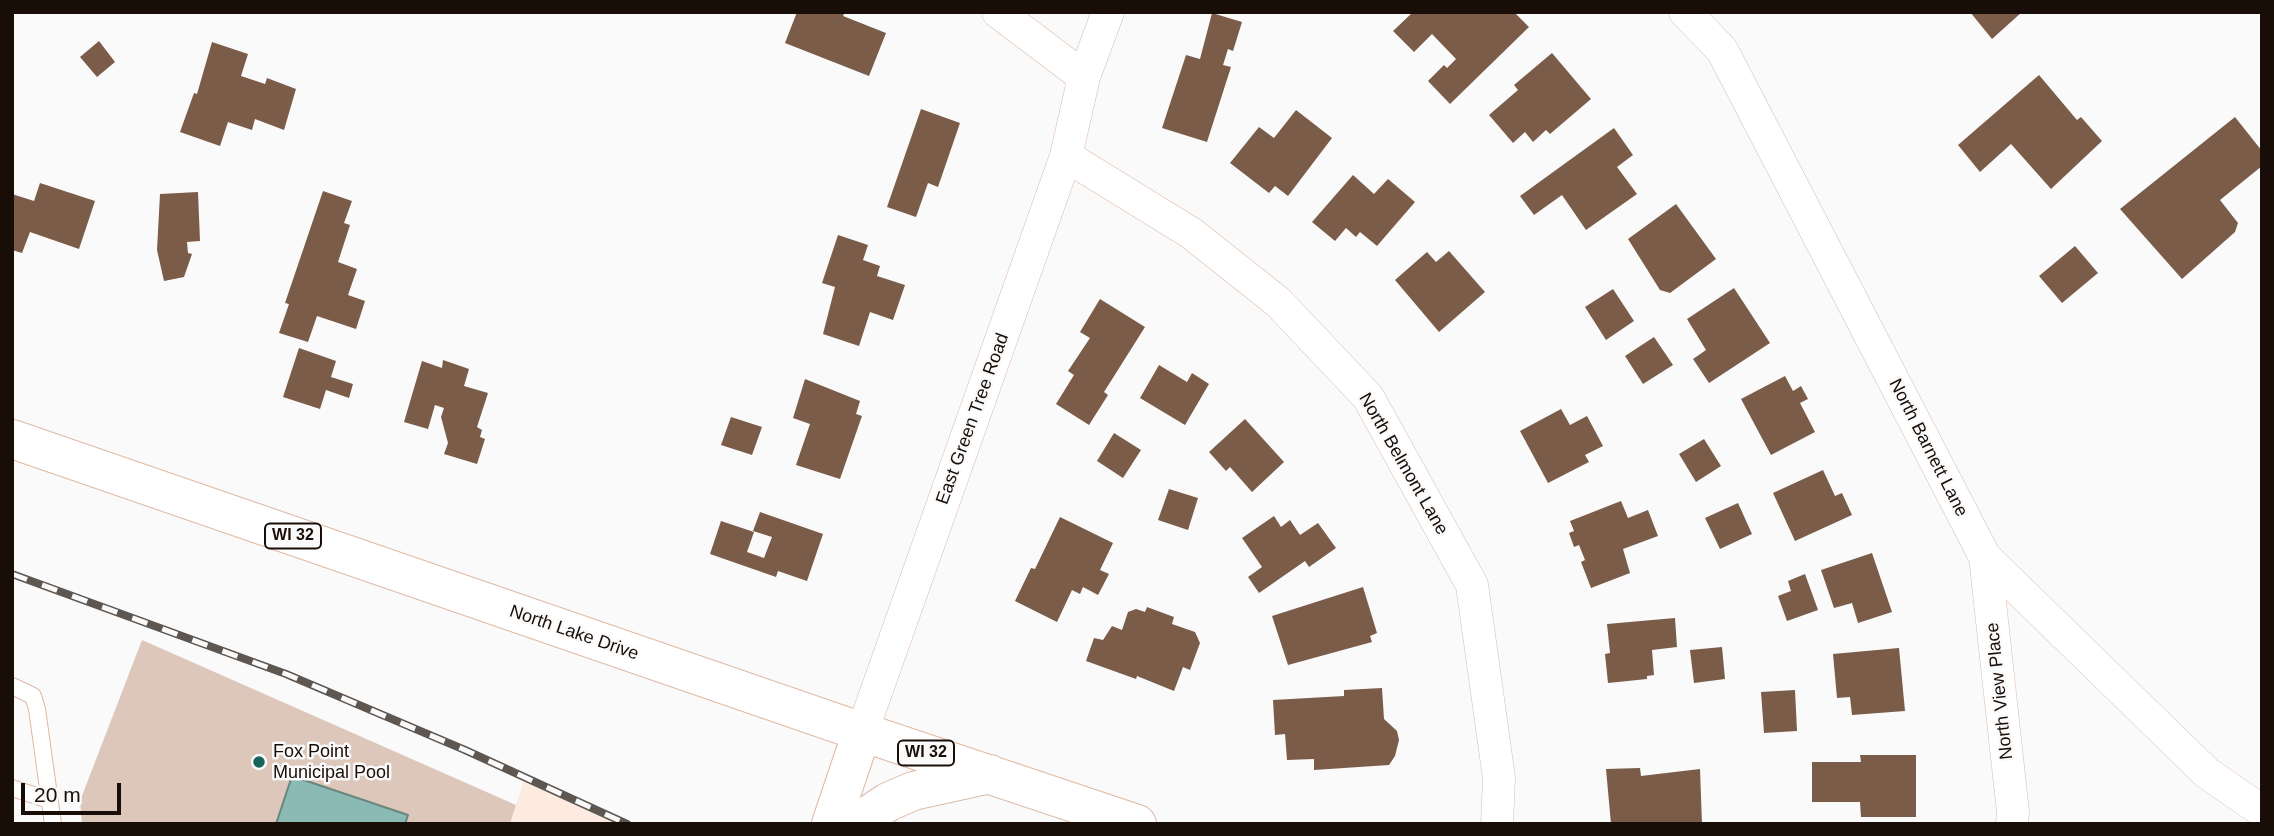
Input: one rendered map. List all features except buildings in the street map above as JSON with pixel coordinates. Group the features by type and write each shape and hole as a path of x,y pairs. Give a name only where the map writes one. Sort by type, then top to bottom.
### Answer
{"main road":[{"name":"North Lake Drive","path":"12,439 1137,824"},
{"name":"East Green Tree Road","path":"831,824 862,732"},
{"path":"855,824 888,802 914,792 991,774"}],"street":[{"path":"998,12 1084,78"},
{"name":"East Green Tree Road","path":"862,732 1066,156 1084,78 1108,12"},
{"name":"North Barnett Lane","path":"1685,12 1722,50 1985,557 2207,773 2262,811"},
{"name":"North Belmont Lane","path":"1066,156 1191,233 1278,302 1368,397 1472,585 1499,778 1497,824"},
{"name":"North View Place","path":"1985,557 2013,811 2012,824"}],"lane":[{"path":"12,686 33,696 53,824"},
{"path":"12,788 49,800"}],"shaded area":[{"name":"Fox Point Municipal Pool","path":"142,640 516,805 510,824 82,824 80,801"},
{"path":"525,777 627,824 510,824"}],"water":[{"path":"292,776 408,815 405,824 276,824"}],"railway":[{"path":"12,574 286,674 465,750 627,824"}],"place":[{"name":"Fox Point Municipal Pool","path":"259,762"}]}
